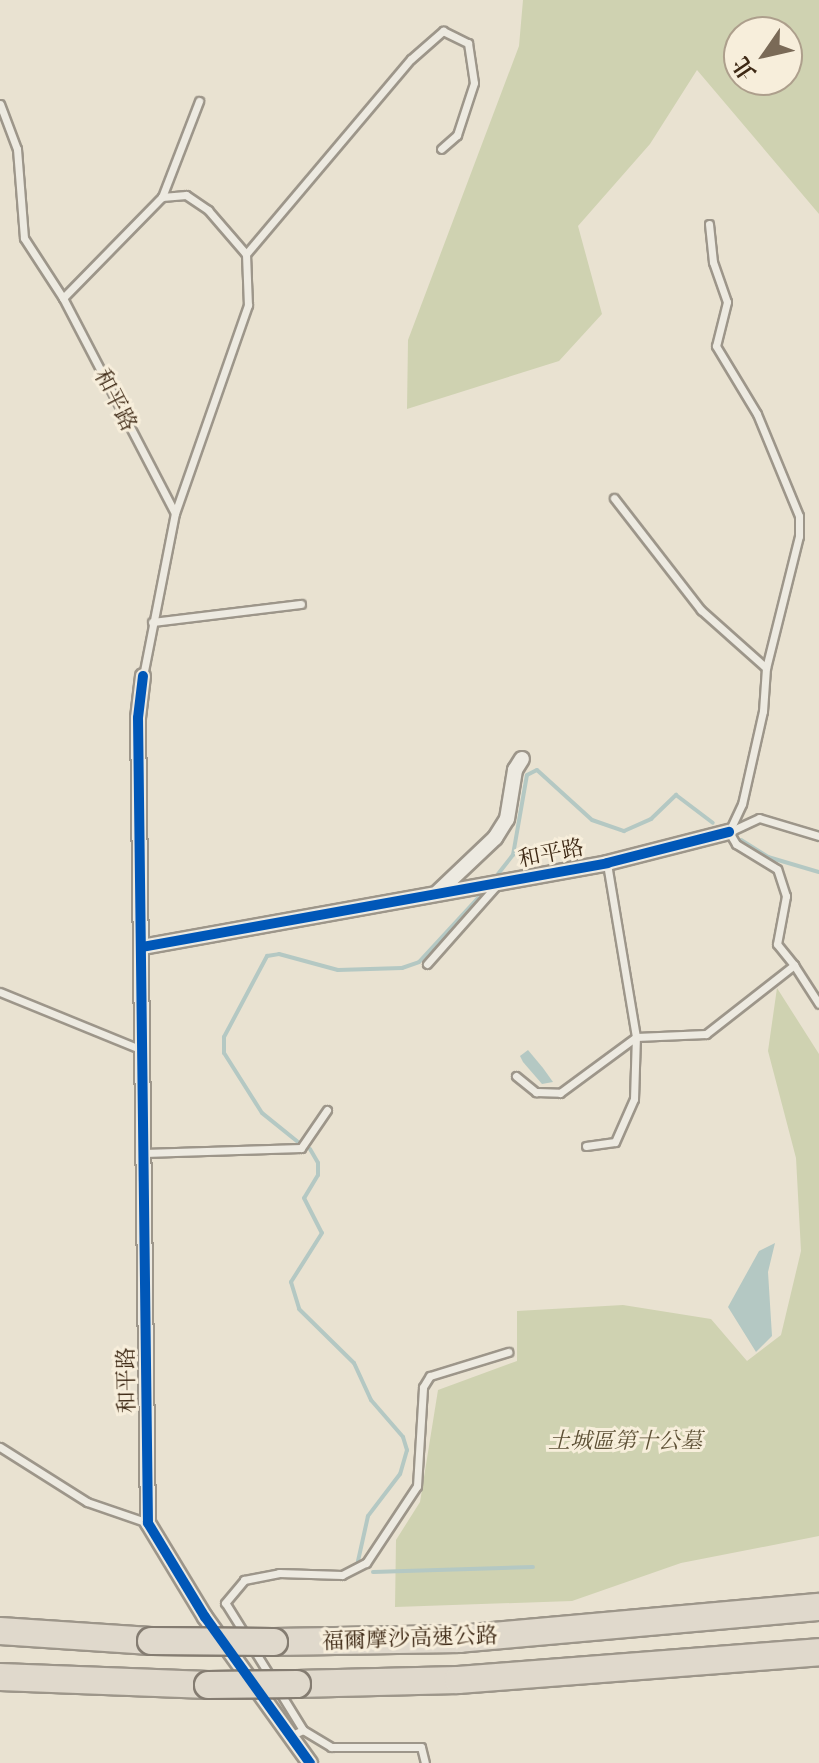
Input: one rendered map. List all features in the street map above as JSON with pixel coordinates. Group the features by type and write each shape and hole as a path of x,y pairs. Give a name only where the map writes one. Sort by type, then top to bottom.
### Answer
{"highway":[{"name":"福爾摩沙高速公路","path":"0,1631 151,1641 459,1639 819,1607"},
{"name":"福爾摩沙高速公路","path":"0,1677 208,1685 458,1680 819,1652"}],"street":[{"name":"和平路","path":"143,676 138,718 148,1523"},
{"path":"438,892 495,838 507,819 515,770 522,759"},
{"name":"和平路","path":"142,947 607,863 729,832"},
{"path":"148,1523 205,1617 297,1733 310,1763"}],"lane":[{"path":"246,254 411,59 443,31 468,43 474,83 457,135 441,149"},
{"path":"63,298 162,197 199,101"},
{"name":"和平路","path":"0,104 17,149 24,238 63,298 175,513 143,676"},
{"path":"162,197 186,195 208,210 246,254 248,305 175,513"},
{"path":"709,224 713,262 727,302 716,346 757,414 799,516 799,536 766,668 742,804 729,832 736,844 777,869 786,896 777,944 819,1004"},
{"path":"614,498 701,610 766,668"},
{"path":"152,622 301,604"},
{"name":"和平路","path":"729,832 759,818 819,836"},
{"name":"和平路","path":"586,1146 615,1142 634,1099 636,1037 607,863"},
{"path":"427,964 498,884"},
{"path":"516,1076 536,1092 560,1093 636,1037 706,1034 794,965"},
{"path":"0,992 140,1049"},
{"path":"142,1153 301,1148 327,1110"},
{"path":"425,1763 421,1747 331,1747 297,1733 225,1603 228,1594 244,1580 279,1573 342,1575 366,1563 417,1486 423,1387 430,1376 508,1352"},
{"path":"0,1447 87,1502 148,1523"}],"green space":[{"path":"523,0 819,0 819,214 697,70 650,144 578,226 602,314 559,361 407,409 408,340 519,46"},
{"name":"土城區第十公墓","path":"777,988 819,1054 819,1536 681,1563 572,1601 395,1607 396,1540 420,1502 438,1390 517,1361 517,1311 623,1305 711,1319 747,1361 781,1335 801,1251 796,1158 768,1051"}],"shaded area":[{"path":"528,1050 553,1082 542,1084 523,1062 520,1056"},
{"path":"775,1243 768,1272 772,1336 756,1352 728,1307 759,1251"}],"waterway":[{"path":"498,874 513,855 527,775 537,770 592,820 624,831 651,819 676,795 713,823"},
{"path":"741,840 768,857 819,872"},
{"path":"298,1142 262,1113 224,1053 224,1037 267,956 279,954 338,970 402,968 419,962 478,898"},
{"path":"310,1149 318,1163 318,1175 304,1198 322,1233 291,1282 299,1309 354,1363 371,1400 403,1437 407,1450 400,1474 368,1516 358,1561"},
{"path":"373,1572 533,1567"}],"cycle path":[{"path":"143,676 138,718 148,1523 205,1617 310,1763"},
{"path":"142,947 607,863 729,832"}]}
